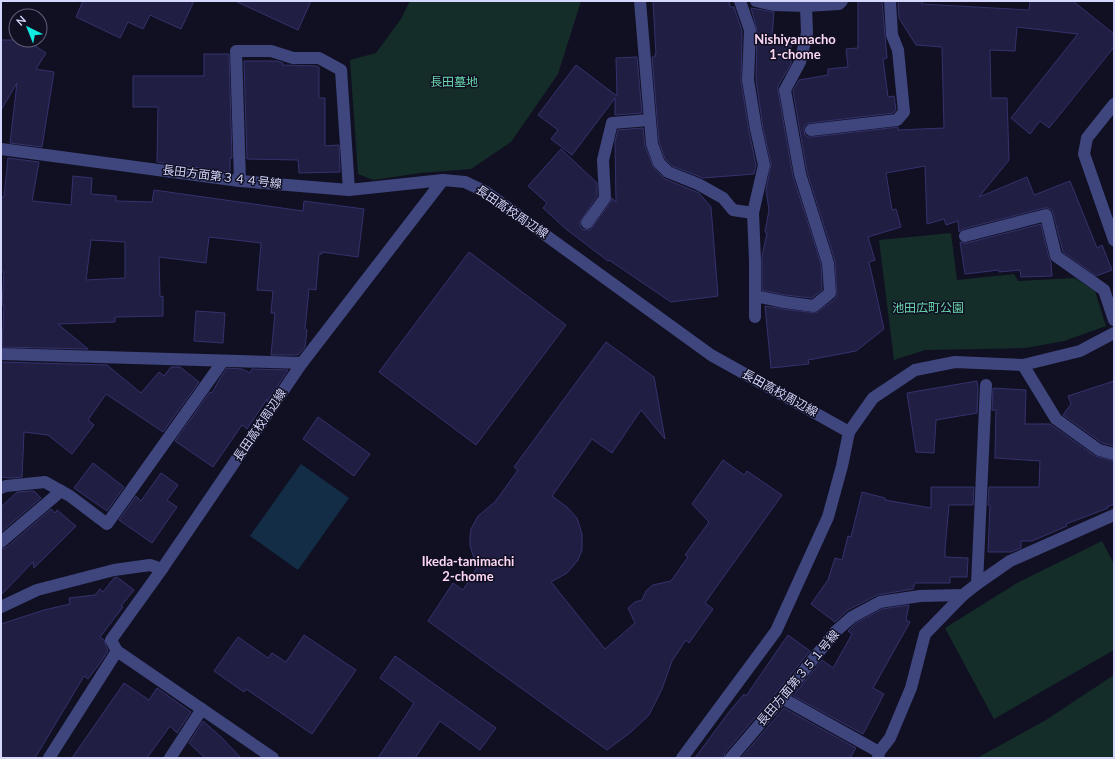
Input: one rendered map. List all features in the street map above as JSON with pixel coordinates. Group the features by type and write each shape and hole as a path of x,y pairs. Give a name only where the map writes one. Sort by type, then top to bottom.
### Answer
{"street":[{"path":"640,1 649,120 652,144 659,164 668,172 698,184 723,198 734,210 754,213"},
{"path":"740,1 750,30 748,80 756,129 764,165 754,213 754,317"},
{"path":"756,1 774,5 806,6 839,4 842,1"},
{"path":"811,130 897,120 904,112 898,50 892,34 890,1"},
{"path":"754,296 814,306 830,293 828,263 800,174 785,90 800,62 807,33 806,6"},
{"path":"240,181 236,51 270,51 293,58 319,58 341,70 349,190"},
{"path":"1114,104 1087,138 1084,154 1114,240"},
{"path":"587,223 605,198 604,160 612,123 649,120"},
{"name":"長田方面第３４４号線","path":"1,149 240,181 349,190 443,180"},
{"name":"長田高校周辺線","path":"117,651 111,640 162,569 302,363 443,180 465,182 486,192 711,355 849,432"},
{"path":"965,236 1046,215 1056,256 1109,288 1114,320"},
{"path":"682,758 776,631 828,517 842,466 849,432 873,398 915,370 955,362 1023,365 1080,351 1114,333"},
{"path":"1,354 302,363"},
{"path":"1,488 45,482 70,496 107,524 223,361"},
{"path":"1023,365 1056,419 1099,450 1114,454"},
{"path":"977,584 986,384"},
{"path":"1,542 61,491"},
{"path":"782,698 879,755 890,738 911,688 925,634 963,595 1010,561 1114,515"},
{"path":"1,607 37,590 114,570 150,565 162,569"},
{"name":"長田方面第３５１号線","path":"731,758 835,632 852,617 880,602 920,596 963,595"},
{"path":"49,758 117,651 273,758"},
{"path":"170,758 202,709"}],"green space":[{"name":"長田墓地","path":"410,1 581,1 558,74 511,142 471,169 420,173 374,180 358,174 350,60 376,53 401,19"},
{"name":"池田広町公園","path":"951,233 957,280 1014,274 1018,281 1075,278 1095,291 1106,326 1064,341 1026,348 925,350 894,360 879,240"},
{"path":"1102,541 1114,564 1114,650 994,719 945,628 1019,582"},
{"path":"1114,675 1114,758 977,758 1046,720"}],"water":[{"path":"301,464 349,498 298,570 250,536"}],"building":[{"path":"83,1 194,1 181,29 150,15 143,29 128,22 120,38 76,17"},
{"path":"235,1 311,1 298,30"},
{"path":"653,1 729,1 730,7 734,7 742,31 741,81 756,165 754,174 703,178 672,166 665,159 659,142 652,57 655,57 656,54"},
{"path":"858,1 882,1 887,58 883,59 888,97 894,96 896,110 893,113 806,124 804,130 805,135 808,137 898,127 898,130 944,128 942,47 916,45 899,18 898,1 922,1 922,4 1029,10 1030,1 1073,1 1114,34 1114,47 1049,128 1040,121 1030,134 1011,118 1078,34 1017,27 1015,51 990,50 991,98 1007,98 1009,160 979,197 1027,177 1034,195 1070,181 1097,248 1102,245 1112,270 1096,276 1063,252 1052,210 1048,208 963,229 959,232 958,221 946,225 944,219 927,224 925,166 886,173 892,210 896,209 901,227 868,237 875,260 869,262 884,329 856,351 808,360 809,364 771,368 765,306 816,313 837,296 835,261 807,172 793,91 799,80 828,75 828,69 848,67 846,49 858,48"},
{"path":"751,8 774,12 772,38 791,39 791,64 778,86 778,91 793,176 821,264 822,290 812,298 785,295 762,290 762,256 767,233 765,232 769,210 766,190 771,164 763,128 756,80 757,30"},
{"path":"1,40 8,40 8,48 38,48 46,53 36,69 54,72 42,147 10,143 17,83 1,110"},
{"path":"204,54 229,54 232,158 230,158 230,172 157,162 158,107 133,107 133,76 204,76"},
{"path":"637,57 642,113 615,115 615,98 572,155 551,139 558,130 538,115 576,65 617,96 616,58"},
{"path":"244,61 277,61 283,63 282,65 319,67 319,98 325,98 325,146 339,145 340,172 299,173 298,160 247,159"},
{"path":"643,128 645,146 654,168 665,179 699,193 711,207 718,296 671,302 609,260 608,261 566,229 543,208 547,203 528,186 561,149 597,183 597,196 580,222 582,229 590,230 611,202 612,198 616,202 615,141 618,130"},
{"path":"8,158 39,162 32,201 71,205 73,176 92,178 91,194 116,196 116,201 152,202 154,190 303,211 304,201 364,209 358,257 322,252 322,254 319,254 316,290 309,289 305,329 307,330 305,347 298,355 271,355 275,313 271,313 273,291 257,290 261,243 209,237 206,263 159,257 160,297 163,296 163,316 115,317 115,322 58,324 88,349 2,347 4,272 1,272 1,197 4,197","holes":["91,240 125,242 125,278 86,280"]},
{"path":"1041,224 1051,262 1052,276 1021,277 1020,270 999,272 999,270 965,274 960,242 967,243"},
{"path":"469,252 566,325 476,445 379,372"},
{"path":"196,311 225,313 223,343 194,341"},
{"path":"606,342 654,377 665,439 641,410 612,453 592,439 552,496 567,507 577,518 582,534 582,550 578,560 567,573 551,582 605,649 635,623 628,608 635,602 642,600 646,591 653,585 671,581 688,557 685,555 709,522 692,504 723,460 744,475 747,471 782,495 705,603 713,609 689,643 686,640 672,661 662,689 649,715 631,732 607,750 428,621 453,583 463,590 477,567 470,546 470,537 471,529 478,516 495,502 518,470 514,467"},
{"path":"1,362 107,365 141,393 159,372 164,376 171,367 180,367 199,382 163,432 106,394 88,420 94,425 72,454 48,435 24,432 22,477 1,477"},
{"path":"227,368 242,369 250,373 252,369 288,370 247,429 242,425 213,467 175,441 210,392 212,393"},
{"path":"977,381 977,413 936,420 934,453 916,452 907,393"},
{"path":"1114,381 1114,446 1102,443 1063,415 1071,404 1068,396"},
{"path":"993,388 1026,390 1025,424 1050,424 1095,456 1114,461 1114,504 1107,507 1108,508 1066,524 1067,526 1032,541 1021,541 1021,548 1011,552 988,552 990,505 988,505 989,487 1039,487 1040,461 995,458 996,410 992,410"},
{"path":"318,417 370,454 354,476 303,439"},
{"path":"93,463 124,487 107,511 74,488"},
{"path":"161,473 178,485 167,500 177,507 152,543 119,520 136,496 141,501"},
{"path":"931,487 974,487 973,505 949,505 945,549 945,557 968,558 967,577 950,577 950,583 915,583 913,589 877,595 848,610 835,622 811,604 828,580 835,558 842,560 848,536 851,537 862,492 885,498 885,500 931,508"},
{"path":"34,491 41,498 1,532 1,507 17,492"},
{"path":"51,509 55,513 57,510 76,526 34,568 33,562 1,595 1,549 6,548"},
{"path":"117,577 134,590 100,637 104,640 108,651 88,679 84,676 35,758 1,758 1,624 44,610 70,604 69,598 95,595 100,589 103,592 114,578"},
{"path":"909,605 906,620 910,622 873,688 884,694 863,734 793,696 822,660 833,668 852,634 848,631 856,623 882,609"},
{"path":"304,635 356,670 312,734 246,689 244,692 214,671 238,637 268,658 272,653 286,662"},
{"path":"788,635 810,651 725,753 724,758 695,758 729,712 744,694 746,696"},
{"path":"395,656 496,728 480,750 440,721 415,758 378,758 414,703 380,678"},
{"path":"124,683 149,700 157,688 191,712 177,733 170,726 147,758 72,758"},
{"path":"784,708 856,748 850,758 741,758"},
{"path":"203,721 241,758 205,758 189,743"}],"district":[{"name":"Nishiyamacho 1-chome","path":"795,46"},
{"name":"Ikeda-tanimachi 2-chome","path":"468,568"}]}
